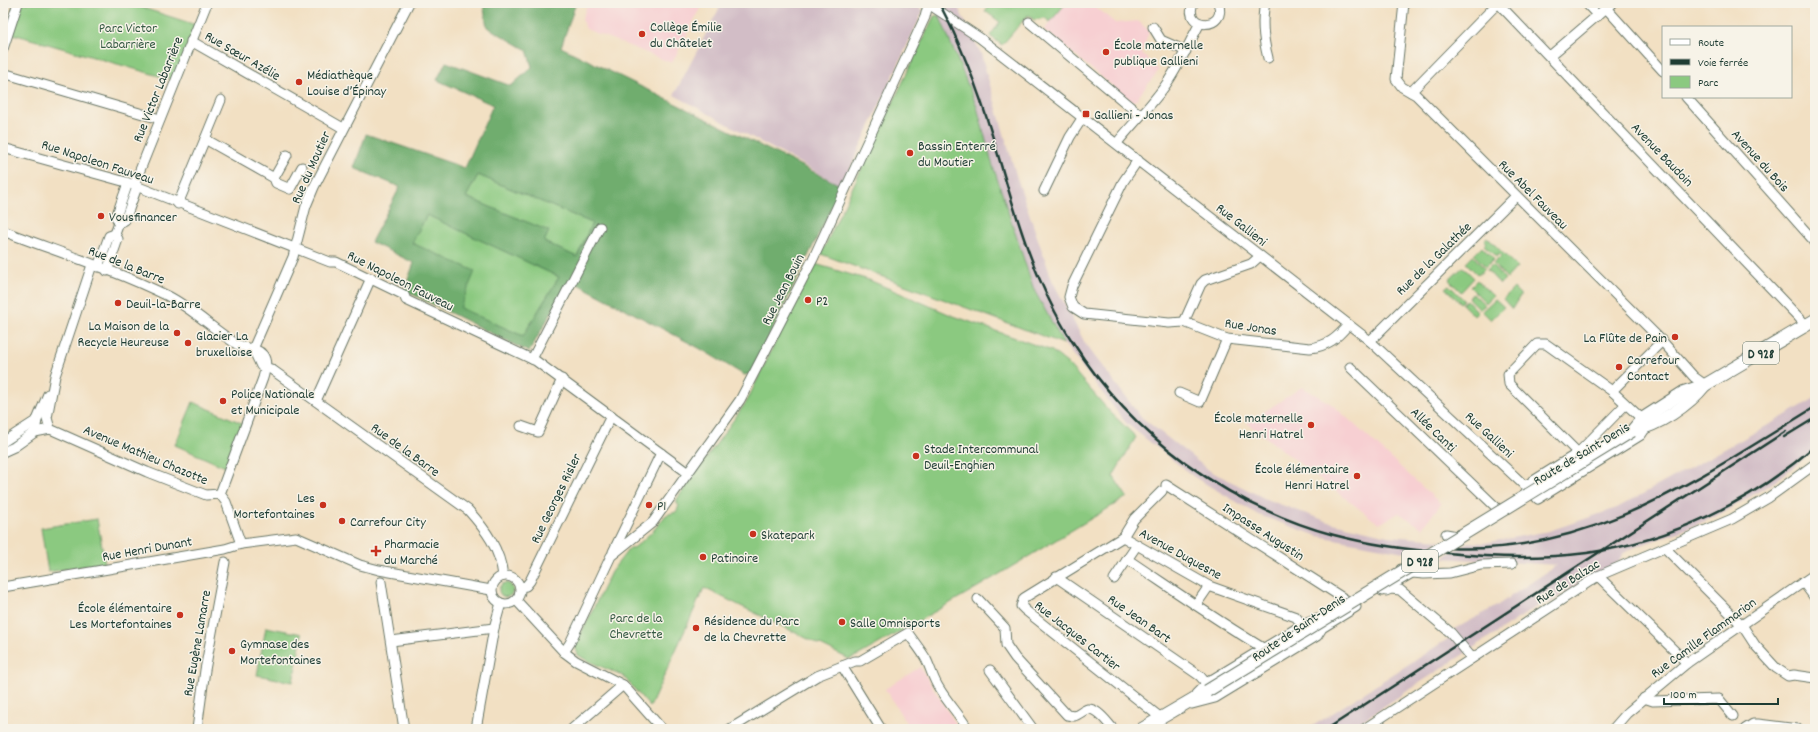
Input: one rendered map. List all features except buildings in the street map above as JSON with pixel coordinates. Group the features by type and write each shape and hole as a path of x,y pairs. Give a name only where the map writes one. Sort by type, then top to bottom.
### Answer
{"main road":[{"name":"Route de Saint-Denis","path":"1154,729 1207,687 1632,431 1684,392 1705,385 1811,322"},
{"name":"Route de Saint-Denis","path":"1142,729 1190,702"}],"street":[{"path":"3,49 18,3"},
{"name":"Rue Victor Labarrière","path":"107,270 118,239 115,234 119,223 116,217 133,185 207,3"},
{"name":"Rue du Moutier","path":"253,349 293,257 306,206 314,188 343,128 409,3"},
{"path":"1193,3 1192,13 1196,21 1208,24 1216,20 1219,12 1218,3"},
{"path":"1265,3 1262,31 1268,58"},
{"name":"Rue Abel Fauveau","path":"1404,3 1396,79 1402,87 1411,92 1662,341 1694,377 1705,385"},
{"path":"1411,92 1498,3"},
{"name":"Avenue Baudoin","path":"1498,3 1811,322"},
{"path":"1586,3 1598,16"},
{"name":"Rue Gallieni","path":"928,4 969,29 1370,341 1528,489"},
{"name":"Rue Jean Bouin","path":"611,556 653,522 740,400 814,259 925,17 928,4"},
{"path":"1550,56 1609,6 1662,70"},
{"path":"1029,22 1140,115"},
{"path":"1117,143 1168,82 1200,23"},
{"path":"1153,27 1161,40 1186,51"},
{"name":"Rue Sœur Azélie","path":"191,41 343,128"},
{"path":"3,73 160,119"},
{"name":"Avenue du Bois","path":"1687,98 1815,242"},
{"path":"178,204 221,100"},
{"path":"1044,191 1070,137 1083,117"},
{"path":"205,139 274,178 276,183 290,189 302,167"},
{"name":"Rue Napoleon Fauveau","path":"3,148 133,185 295,249 330,262 336,262 371,278 404,296 406,300 532,359 562,379 688,473"},
{"path":"274,178 287,155"},
{"name":"Rue Jonas","path":"1138,160 1122,182 1072,286 1069,297 1074,307 1084,314 1169,323 1184,322 1227,339 1316,347 1329,343 1340,335 1348,325"},
{"name":"Rue de la Galathée","path":"1370,341 1516,196"},
{"path":"532,359 600,227"},
{"name":"Rue de la Barre","path":"3,232 107,270 169,297 198,315 240,346 260,351 266,362 265,368 271,369 468,510 485,528 500,556 503,576"},
{"name":"Rue Victor Labarrière","path":"95,266 108,236 115,234"},
{"path":"1184,322 1201,284 1205,280 1251,264 1260,256"},
{"path":"35,432 37,420 55,376 95,266"},
{"path":"316,401 371,278"},
{"path":"1179,392 1200,402 1227,339"},
{"path":"1612,391 1662,341"},
{"path":"1578,453 1509,384 1508,374 1534,347 1541,343 1546,344 1612,391 1625,404"},
{"name":"Allée Canti","path":"1350,367 1500,511"},
{"path":"220,494 248,420 265,368"},
{"path":"3,452 14,447 35,432 50,428 47,418 55,376"},
{"path":"521,426 538,432 562,379"},
{"name":"Route de Saint-Denis","path":"1446,534 1458,536 1500,511 1528,489 1578,453 1625,404 1643,424 1641,435 1538,499 1528,489"},
{"name":"Rue Georges Risler","path":"520,587 528,584 611,416"},
{"path":"3,442 37,420"},
{"name":"Avenue Mathieu Chazotte","path":"50,428 147,472 202,494 220,494 226,502 241,544"},
{"name":"Rue Jean Bouin","path":"564,652 570,643 661,453"},
{"name":"Rue de Balzac","path":"1364,729 1598,576 1732,519 1768,498 1815,464"},
{"name":"Avenue Duquesne","path":"1164,488 1134,520 1123,537 1209,586 1296,617 1302,625"},
{"name":"Impasse Augustin","path":"1164,488 1346,600"},
{"name":"Rue Henri Dunant","path":"3,587 225,549 241,544 296,537 360,564 379,570 491,590"},
{"name":"Rue Jacques Cartier","path":"1123,537 1056,577 1024,598 1021,603 1023,608 1161,718"},
{"path":"1114,579 1137,545"},
{"path":"1665,548 1742,625 1755,645 1776,668 1788,676 1794,675 1815,678"},
{"path":"1127,559 1221,623 1263,648"},
{"name":"Rue Eugène Lamarre","path":"197,729 205,670 225,562"},
{"path":"1412,573 1450,573 1481,565 1512,564"},
{"name":"Route de Saint-Denis","path":"1207,687 1263,648 1302,625 1315,620 1398,568 1412,573"},
{"name":"Route de Saint-Denis","path":"1190,702 1216,698 1317,636 1322,628 1412,573"},
{"name":"Rue Camille Flammarion","path":"1612,729 1644,698 1687,663 1815,574"},
{"path":"503,576 512,577 520,587 516,600 508,604 501,604 494,598 491,590 496,580 503,576"},
{"path":"1598,576 1687,663"},
{"name":"Rue Jean Bart","path":"1056,577 1200,676 1207,687"},
{"path":"381,582 404,729"},
{"path":"1804,582 1815,598"},
{"path":"1196,605 1209,586"},
{"path":"1379,593 1391,589 1400,590 1451,633 1472,658"},
{"path":"978,599 1005,628 1006,645 1015,658 1067,715 1074,716 1088,709 1092,709 1113,729"},
{"path":"516,600 564,652 576,661 623,685 644,706 662,729"},
{"path":"476,729 494,628 501,604"},
{"path":"391,641 494,628"},
{"path":"730,729 818,676 842,666 860,661 908,633 926,660 931,675 950,706 959,714 968,729"},
{"path":"842,666 881,729"},
{"path":"990,670 1033,729"},
{"path":"572,729 623,685"},
{"path":"1644,698 1653,701 1719,699 1733,716"},
{"path":"1745,729 1753,724 1798,729"}],"shaded area":[{"name":"Collège Émilie du Châtelet","path":"588,3 703,3 672,63 586,29 582,19"},
{"path":"722,3 914,3 923,11 842,186 674,95"},
{"path":"931,3 956,3 981,54 1017,178 1052,280 1086,345 1140,416 1210,471 1268,500 1329,522 1388,536 1441,540 1419,554 1404,552 1318,536 1259,515 1194,477 1126,423 1064,344 1034,290 991,160 977,107 939,15"},
{"name":"École maternelle publique Gallieni","path":"1066,3 1091,3 1115,23 1138,21 1149,31 1142,54 1159,70 1135,101 1134,100 1132,102 1044,30"},
{"path":"1302,387 1333,405 1441,504 1422,528 1399,513 1379,524 1247,423"},
{"path":"1815,398 1815,450 1777,480 1722,514 1681,531 1633,548 1622,554 1619,562 1576,585 1550,603 1542,603 1349,729 1308,729 1457,633 1455,629 1495,607 1557,565 1442,558 1468,542 1485,543 1549,531 1617,508"},
{"path":"920,667 959,729 910,729 885,689"}],"green space":[{"name":"Parc Victor Labarrière","path":"23,3 134,3 134,5 196,25 173,80 13,34"},
{"path":"483,3 576,3 561,47 842,186 751,374 744,375 699,348 570,280 529,352 404,290 414,263 371,242 400,187 354,168 366,134 465,168 493,105 437,80 446,62 511,86 532,67 527,50 487,27","holes":["478,175 592,223 577,257 544,242 549,231 466,197","427,215 559,277 523,336 460,308 475,271 412,243"]},
{"path":"982,3 1066,3 1050,22 1045,18 1034,20 1028,15 1002,45 990,36 1000,22 985,11 988,7"},
{"path":"939,15 977,107 991,160 1034,290 1064,344 821,254 934,16"},
{"path":"478,175 592,223 577,257 544,242 548,231 466,197"},
{"path":"427,215 559,277 523,336 459,308 412,243"},
{"path":"1487,237 1517,267 1507,278 1493,264 1501,256 1499,254 1496,257 1484,245 1487,242 1484,240"},
{"path":"1482,247 1494,259 1486,267 1474,255"},
{"path":"1473,256 1485,269 1478,275 1466,263"},
{"name":"Stade Intercommunal Deuil-Enghien","path":"815,264 869,280 951,315 1052,351 1068,364 1110,412 1136,437 1113,476 1127,497 978,587 859,655 849,659 704,588 650,707 623,676 588,661 578,655 575,646 611,572 628,550 635,547 653,531 666,515 676,512 679,506 677,499 747,401 811,268"},
{"path":"1492,265 1505,279 1500,284 1487,270"},
{"path":"1463,267 1474,278 1461,292 1449,280"},
{"path":"1477,280 1493,296 1486,303 1470,287"},
{"path":"1449,285 1464,300 1461,303 1445,288"},
{"path":"1514,288 1520,296 1512,309 1503,299"},
{"path":"1473,293 1485,305 1480,309 1469,298"},
{"path":"1495,299 1504,307 1491,320 1482,311"},
{"path":"1467,300 1478,312 1474,316 1462,304"},
{"path":"193,402 244,424 225,467 175,445"},
{"path":"97,519 105,563 48,572 41,528"},
{"path":"503,583 509,583 513,587 513,593 509,597 503,597 499,593 499,587"},
{"path":"266,627 302,634 293,682 257,675"}],"railway":[{"path":"939,3 963,52 976,86 1025,242 1035,268 1058,317 1072,341 1096,375 1123,407 1153,436 1185,462 1219,485 1256,505 1294,522 1334,535 1391,547 1465,555 1500,557 1570,555 1618,547 1649,539 1709,516 1765,484 1791,466 1815,446"},
{"path":"1447,548 1499,547 1549,539 1596,526 1641,507 1685,485 1729,460 1815,407"},
{"path":"1784,437 1815,418"},
{"path":"1327,729 1786,431"}],"place":[{"name":"Collège Émilie du Châtelet","path":"642,34"},
{"name":"École maternelle publique Gallieni","path":"1106,52"},
{"name":"Médiathèque Louise d’Épinay","path":"299,82"},
{"name":"Gallieni - Jonas","path":"1086,114"},
{"name":"Bassin Enterré du Moutier","path":"910,153"},
{"name":"Vousfinancer","path":"101,216"},
{"name":"P2","path":"808,300"},
{"name":"Deuil-la-Barre","path":"118,303"},
{"name":"La Maison de la Recycle Heureuse","path":"177,333"},
{"name":"La Flûte de Pain","path":"1675,337"},
{"name":"Glacier La bruxelloise","path":"188,343"},
{"name":"Carrefour Contact","path":"1619,367"},
{"name":"Police Nationale et Municipale","path":"223,401"},
{"name":"École maternelle Henri Hatrel","path":"1311,425"},
{"name":"Stade Intercommunal Deuil-Enghien","path":"916,456"},
{"name":"École élémentaire Henri Hatrel","path":"1357,476"},
{"name":"Les Mortefontaines","path":"323,505"},
{"name":"P1","path":"649,505"},
{"name":"Carrefour City","path":"342,521"},
{"name":"Skatepark","path":"753,534"},
{"name":"Pharmacie du Marché","path":"376,551"},
{"name":"Patinoire","path":"703,557"},
{"name":"École élémentaire Les Mortefontaines","path":"180,615"},
{"name":"Salle Omnisports","path":"842,622"},
{"name":"Résidence du Parc de la Chevrette","path":"696,628"},
{"name":"Gymnase des Mortefontaines","path":"232,651"}],"park label":[{"name":"Parc de la Chevrette","path":"636,626"}]}
